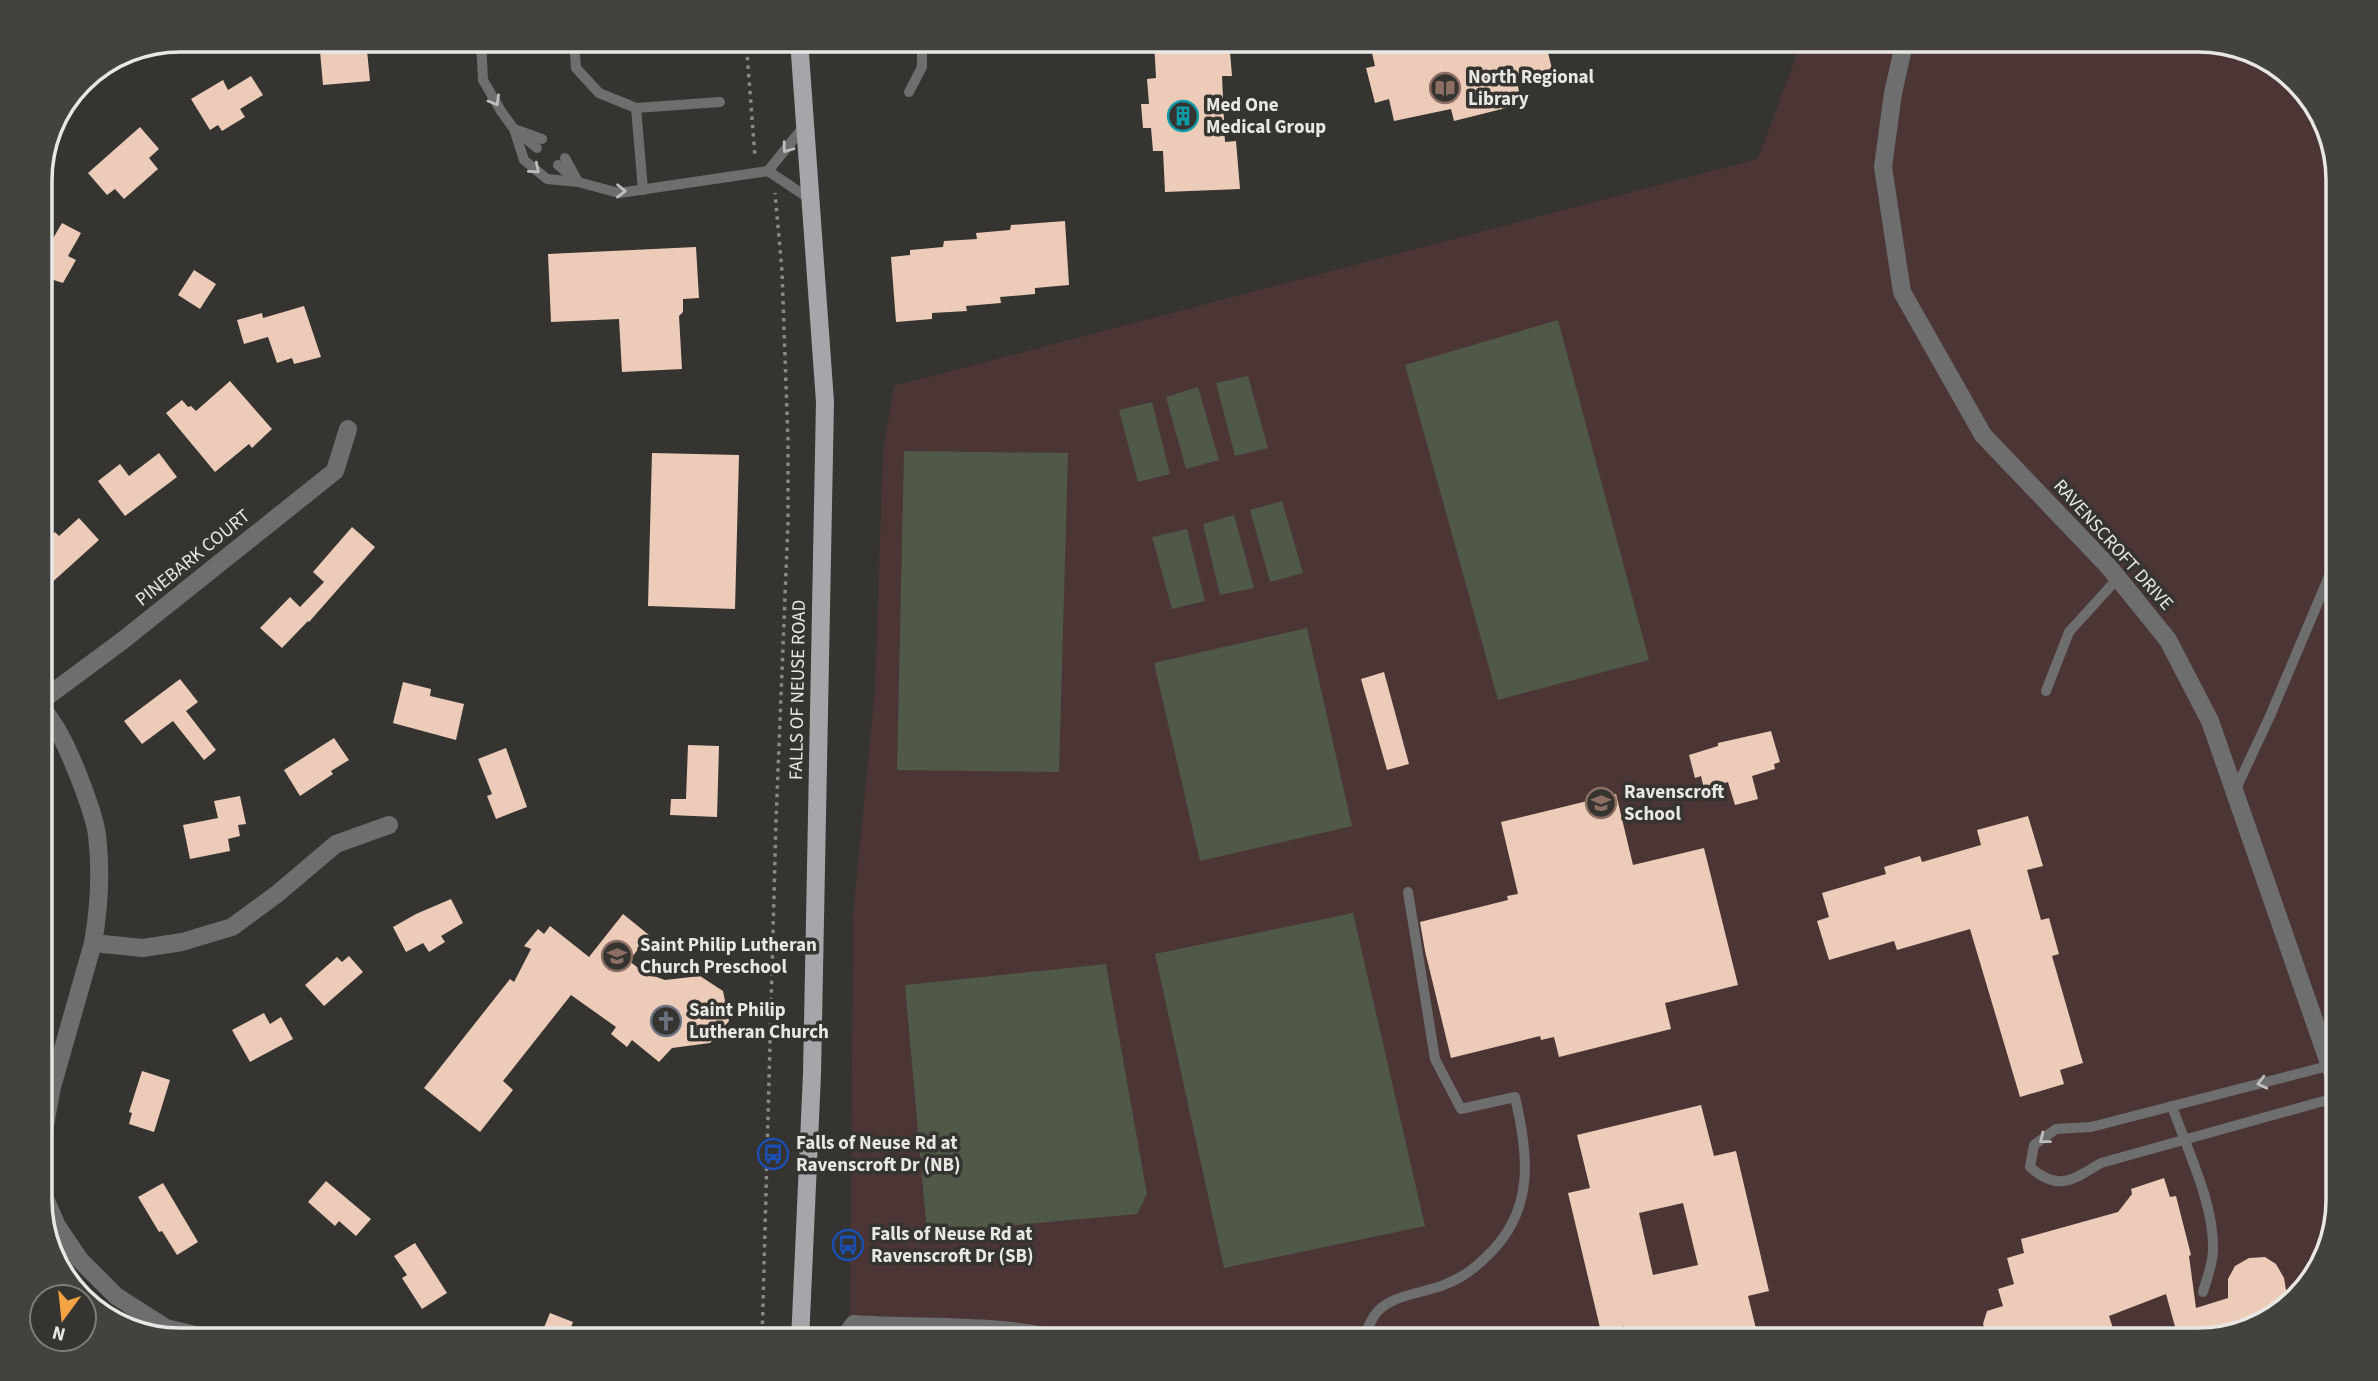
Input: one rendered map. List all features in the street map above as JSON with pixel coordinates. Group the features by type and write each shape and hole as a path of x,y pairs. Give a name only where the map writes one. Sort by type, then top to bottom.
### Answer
{"main road":[{"name":"FALLS OF NEUSE ROAD","path":"800,52 825,402 812,1074 801,1328"}],"street":[{"name":"RAVENSCROFT DRIVE","path":"1903,52 1883,167 1902,292 1983,435 2119,578 2168,640 2210,721 2325,1057"},
{"name":"PINEBARK COURT","path":"53,695 335,471 348,429"},
{"path":"53,723 84,794 97,833 97,922 53,1083"},
{"path":"93,943 143,948 182,942 232,927 277,894 336,844 389,825"},
{"path":"54,1220 80,1260 116,1296 165,1327"},
{"path":"852,1328 855,1324 961,1328"}],"lane":[{"path":"482,52 483,80 514,130 524,160 547,179 578,181 619,193 768,171 810,199"},
{"path":"575,52 576,68 599,93 636,108 720,102"},
{"path":"909,93 922,67 922,52"},
{"path":"636,108 643,190"},
{"path":"768,171 805,124"},
{"path":"514,130 539,143"},
{"path":"561,161 578,181"},
{"path":"2046,691 2069,632 2119,578"},
{"path":"2235,792 2325,586"},
{"path":"1368,1328 1374,1315 1391,1301 1446,1285 1469,1273 1496,1248 1510,1231 1520,1209 1526,1170 1524,1133 1515,1097 1461,1109 1436,1059 1408,892"},
{"path":"2325,1067 2091,1127 2056,1129 2034,1145 2030,1167 2041,1177 2059,1183 2081,1175 2101,1163 2325,1101"},
{"path":"2172,1106 2197,1173 2212,1236 2211,1264 2203,1292"}],"path":[{"path":"747,52 755,156"},
{"path":"762,1328 776,821 788,522 782,271 775,198"}],"shaded area":[{"name":"Ravenscroft School","path":"1798,52 2215,54 2247,62 2276,79 2299,102 2316,131 2325,172 2325,1201 2316,1250 2299,1279 2276,1302 2247,1319 2198,1328 850,1328 853,917 875,690 883,452 894,386 1758,159"}],"green space":[{"path":"1558,320 1649,660 1498,700 1405,365"},
{"path":"1248,376 1268,448 1235,456 1216,383"},
{"path":"1198,387 1219,460 1186,469 1166,397"},
{"path":"1152,402 1170,474 1138,482 1119,410"},
{"path":"904,451 1068,453 1059,772 897,770"},
{"path":"1282,501 1303,573 1270,582 1250,510"},
{"path":"1234,515 1254,588 1220,595 1203,524"},
{"path":"1187,529 1205,601 1172,609 1152,537"},
{"path":"1307,628 1352,826 1200,861 1154,663"},
{"path":"1353,913 1425,1226 1224,1268 1155,954"},
{"path":"1106,964 1147,1194 1137,1214 927,1233 905,985"}],"building":[{"path":"320,52 367,52 370,81 323,85"},
{"name":"Med One Medical Group","path":"1155,52 1230,52 1232,76 1222,76 1225,142 1236,141 1240,189 1165,192 1163,151 1153,151 1151,128 1143,128 1141,104 1149,104 1147,79 1156,78"},
{"name":"North Regional Library","path":"1372,52 1548,52 1552,69 1516,78 1522,104 1454,121 1451,109 1394,121 1389,99 1375,103 1366,68 1375,66"},
{"path":"251,76 263,95 240,109 245,117 222,131 218,125 210,130 191,99 223,80 228,90"},
{"path":"140,127 159,149 149,158 158,169 124,199 115,189 107,195 88,173"},
{"path":"1065,221 1069,285 1035,288 1035,294 1000,297 1001,303 966,306 967,311 932,313 932,319 896,322 891,257 910,255 910,250 943,247 944,241 977,239 976,233 1010,230 1011,225"},
{"path":"62,223 81,233 68,256 76,260 63,283 53,280 53,238"},
{"path":"696,247 699,298 683,299 683,312 679,316 682,369 622,372 619,319 551,322 548,254"},
{"path":"194,270 216,284 200,309 178,295"},
{"path":"304,306 321,357 294,364 292,358 277,363 268,337 244,344 237,320 262,313 263,318"},
{"path":"230,381 272,429 252,448 249,444 215,472 166,413 182,400 196,411"},
{"path":"159,453 177,477 125,516 98,481 120,464 129,476"},
{"path":"652,453 739,455 735,609 648,606"},
{"path":"79,518 99,540 53,581 53,534 55,532 59,536"},
{"path":"352,527 375,547 309,622 282,648 260,628 290,597 300,607 324,582 313,572"},
{"path":"1384,672 1409,764 1387,770 1361,679"},
{"path":"180,679 198,702 186,711 216,750 204,760 173,721 142,744 124,721"},
{"path":"403,682 431,689 430,696 464,704 456,740 393,723"},
{"path":"1771,731 1780,762 1774,764 1775,769 1752,776 1758,799 1735,805 1728,782 1704,789 1701,776 1695,778 1689,755 1718,746 1718,743"},
{"path":"334,738 349,760 300,796 284,770"},
{"path":"688,745 719,746 717,817 670,815 671,799 686,799"},
{"path":"506,748 527,807 496,819 487,796 492,794 478,759"},
{"path":"1616,794 1633,865 1704,848 1738,985 1665,1003 1671,1029 1559,1057 1554,1037 1541,1040 1540,1036 1451,1058 1420,922 1508,900 1507,896 1518,894 1501,822"},
{"path":"240,796 246,824 238,825 240,836 228,839 230,851 190,859 183,825 218,818 214,801"},
{"path":"2028,816 2043,866 2027,870 2041,920 2049,918 2059,954 2052,956 2083,1063 2060,1070 2064,1084 2020,1097 1970,929 1897,950 1894,941 1829,960 1817,921 1829,917 1822,893 1886,874 1884,867 1920,856 1922,862 1981,845 1977,830"},
{"path":"451,899 463,923 441,936 445,942 429,952 423,943 406,952 393,927"},
{"name":"Saint Philip Lutheran Church","path":"623,914 649,935 629,961 645,973 665,980 700,976 723,991 729,1021 710,1043 672,1048 659,1062 632,1040 627,1047 611,1034 616,1027 571,995 503,1081 513,1090 480,1132 424,1088 510,979 514,982 531,949 524,946 538,929 544,934 550,926 589,957"},
{"path":"349,956 363,972 324,1006 305,985 337,957 342,962"},
{"path":"264,1013 270,1024 281,1017 293,1039 250,1062 232,1030"},
{"path":"142,1071 170,1080 154,1132 129,1124 132,1113 129,1112"},
{"path":"1701,1105 1714,1156 1736,1151 1769,1291 1748,1296 1756,1328 1600,1328 1568,1193 1590,1188 1577,1135","holes":["1683,1203 1698,1265 1653,1275 1639,1213"]},
{"path":"2164,1178 2170,1197 2176,1196 2191,1255 2196,1308 2228,1298 2228,1279 2235,1266 2249,1258 2265,1257 2276,1264 2284,1278 2286,1292 2247,1319 2215,1327 2175,1328 2166,1294 2109,1316 2113,1328 1984,1328 1987,1311 2003,1306 1998,1289 2014,1284 2007,1258 2024,1253 2021,1239 2118,1212 2132,1194 2131,1189"},
{"path":"326,1181 371,1219 356,1236 339,1221 335,1226 308,1202"},
{"path":"163,1183 198,1242 177,1255 162,1231 159,1232 138,1197"},
{"path":"415,1243 447,1293 422,1309 402,1278 407,1275 394,1256"},
{"path":"550,1313 573,1322 571,1328 544,1328"}],"place":[{"name":"North Regional Library","path":"1445,88"},
{"name":"Med One Medical Group","path":"1183,116"},
{"name":"Ravenscroft School","path":"1601,803"},
{"name":"Saint Philip Lutheran Church Preschool","path":"617,956"},
{"name":"Saint Philip Lutheran Church","path":"666,1021"},
{"name":"Falls of Neuse Rd at Ravenscroft Dr (NB)","path":"773,1154"},
{"name":"Falls of Neuse Rd at Ravenscroft Dr (SB)","path":"848,1245"}]}
